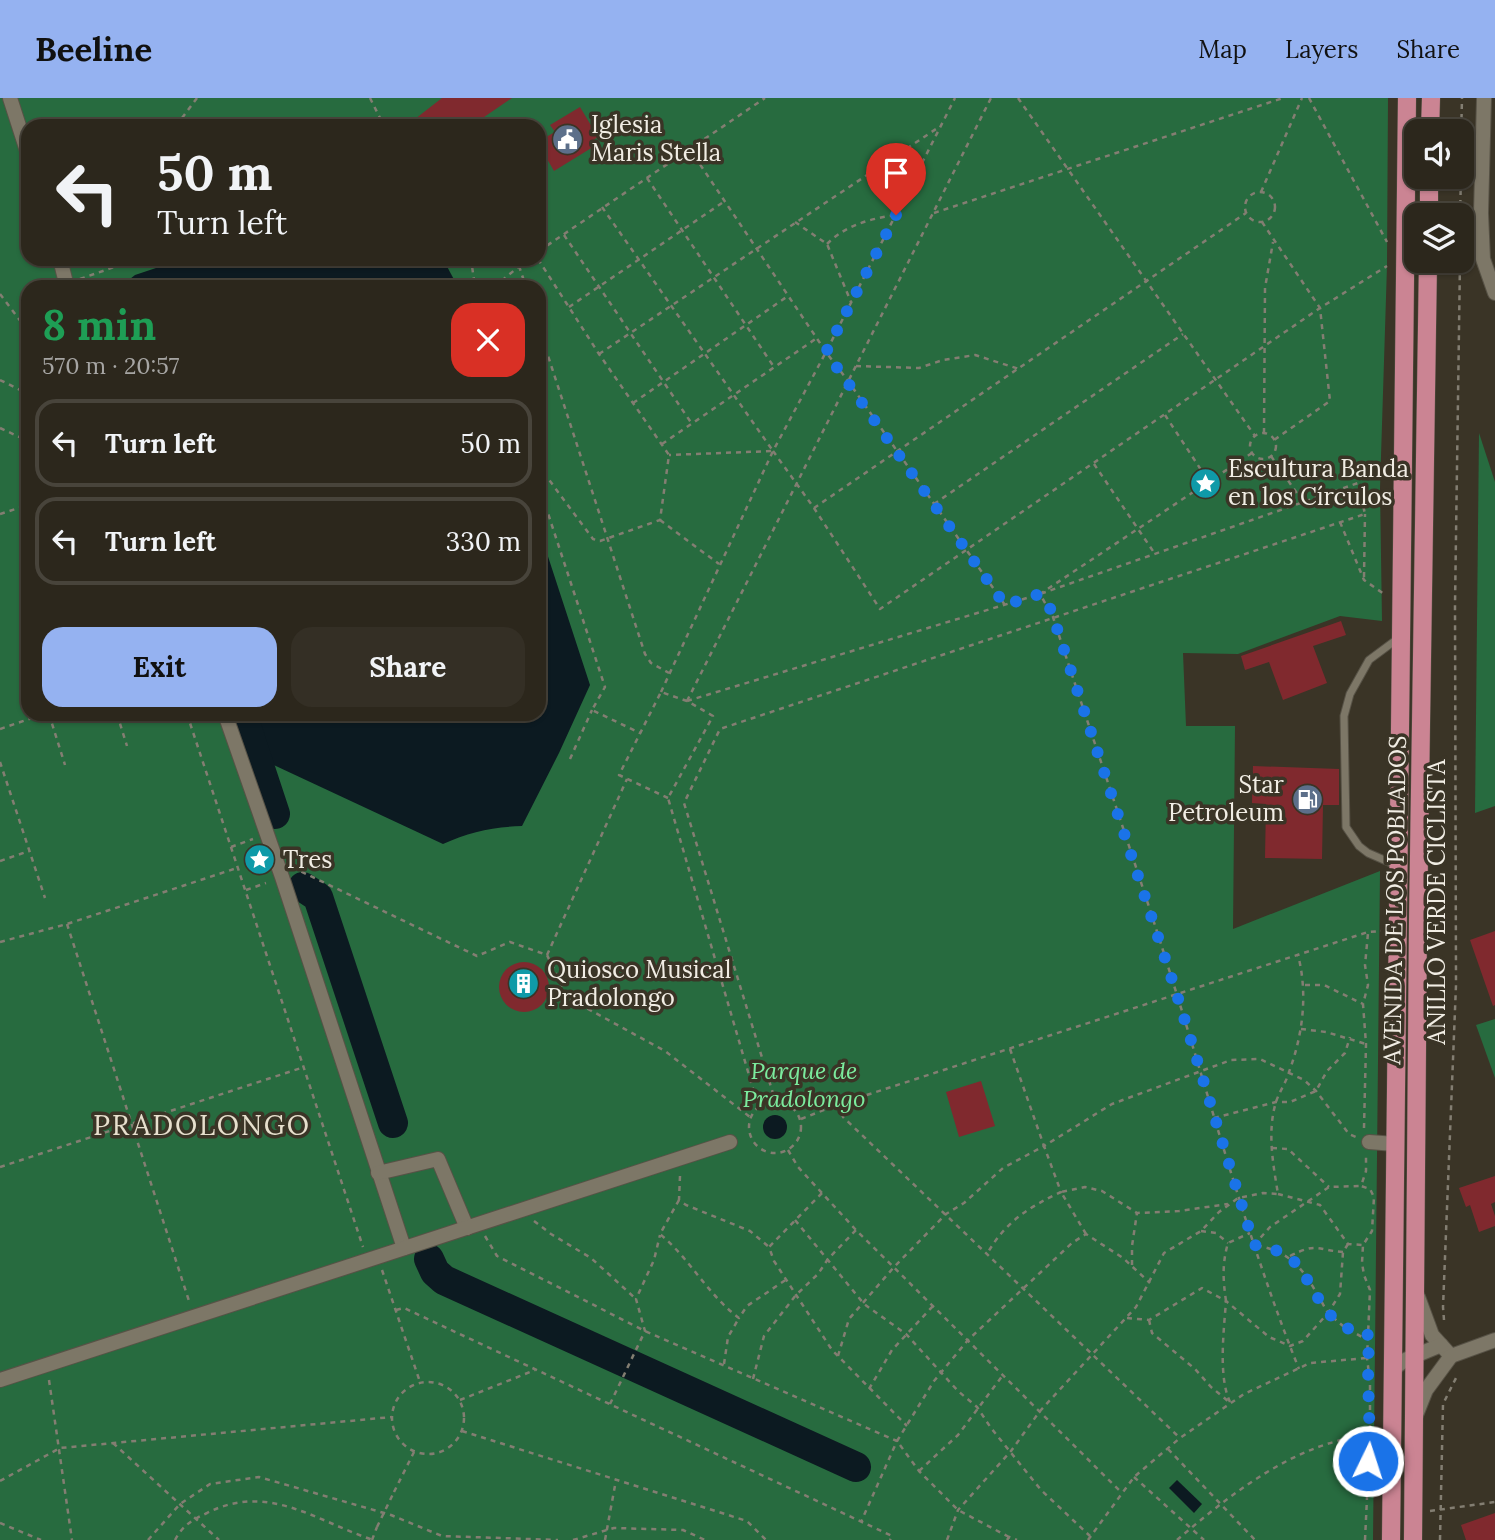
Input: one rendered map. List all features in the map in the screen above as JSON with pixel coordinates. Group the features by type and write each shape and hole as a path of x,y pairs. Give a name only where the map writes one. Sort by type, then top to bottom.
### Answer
{"main road":[{"name":"AVENIDA DE LOS POBLADOS","path":"1391,1540 1401,595 1408,232 1407,98"},
{"path":"1430,119 1431,98"},
{"name":"AVENIDA DE LOS POBLADOS","path":"1413,1540 1418,922 1428,273"}],"street":[{"path":"10,98 21,132"},
{"path":"1484,99 1480,213 1483,259 1495,293"},
{"path":"227,721 282,877 377,1173 404,1248"},
{"path":"0,1380 730,1142"},
{"path":"1369,1142 1395,1144"},
{"path":"377,1173 438,1159 474,1225"},
{"path":"1416,1285 1421,1308 1432,1335 1446,1351"},
{"path":"1393,1369 1415,1356 1495,1340"},
{"path":"1415,1419 1446,1351"}],"lane":[{"path":"1398,866 1368,853 1359,846 1346,827 1344,716 1350,694 1369,660 1401,636"}],"path":[{"path":"181,119 197,98"},
{"path":"370,98 380,119"},
{"path":"546,246 765,98"},
{"path":"668,798 619,775 661,692 773,451 955,98"},
{"path":"687,701 991,98"},
{"path":"1018,98 1255,436"},
{"path":"933,214 1283,98"},
{"path":"1261,192 1302,98"},
{"path":"1309,98 1387,242"},
{"path":"1461,119 1462,98"},
{"path":"599,354 941,125"},
{"path":"689,148 826,352 1005,605"},
{"path":"646,177 774,367"},
{"path":"1256,192 1274,200 1276,209 1271,218 1262,222 1253,220 1247,213 1248,198 1256,192"},
{"path":"569,307 725,201"},
{"path":"602,207 797,483 880,609 1387,266"},
{"path":"814,508 1247,213"},
{"path":"827,244 856,224 896,215"},
{"path":"795,222 827,244 851,302"},
{"path":"1262,222 1320,309 1330,401 1274,440"},
{"path":"563,234 692,424"},
{"path":"1264,433 1265,288 1273,239"},
{"path":"83,280 119,266"},
{"path":"502,280 518,266"},
{"path":"543,266 669,455 660,520"},
{"name":"ANILLO VERDE CICLISTA","path":"1444,1321 1455,985 1455,605 1460,273"},
{"path":"0,294 21,322"},
{"path":"633,403 788,296"},
{"path":"934,504 1184,334"},
{"path":"662,444 817,338"},
{"path":"546,349 645,654 651,663 670,673"},
{"path":"856,366 919,368 950,358 975,355 1018,369"},
{"path":"0,380 21,390"},
{"path":"1165,415 1209,482"},
{"path":"0,429 21,438"},
{"path":"1264,433 1274,440 1275,448 1271,456 1263,459 1252,453 1250,446 1255,436 1264,433"},
{"path":"669,455 773,451"},
{"path":"1040,594 1252,453"},
{"path":"1271,456 1303,502"},
{"path":"1094,464 1155,554"},
{"path":"546,476 593,539 600,541 660,520"},
{"path":"687,701 1040,594 1358,483 1365,514 1364,580"},
{"path":"0,514 21,507"},
{"path":"546,507 605,687 570,759"},
{"path":"775,1100 684,803 720,729 1365,514"},
{"path":"660,520 719,564"},
{"path":"1340,522 1364,580 1382,594 1401,595"},
{"path":"1040,594 1053,617 1177,995 1238,1198 1299,1368"},
{"path":"661,692 687,701 713,716 668,798 758,1107"},
{"path":"592,710 640,733"},
{"path":"0,729 23,721"},
{"path":"51,721 65,765"},
{"path":"119,721 127,746"},
{"path":"189,721 304,1067 372,1258 396,1310 420,1382"},
{"path":"0,762 45,898"},
{"path":"547,955 627,779"},
{"path":"231,847 267,834"},
{"path":"0,861 29,851"},
{"path":"292,862 300,871 477,956 510,942 547,955 568,998 665,1051 750,1117"},
{"path":"0,942 67,924 238,867"},
{"path":"246,890 282,877"},
{"path":"67,924 194,1317"},
{"path":"801,1119 839,1104 1368,932 1382,931 1381,942"},
{"path":"1368,932 1368,985 1363,1004 1366,1044 1363,1109 1364,1130 1369,1142"},
{"path":"1278,1194 1271,1135 1276,1102 1289,1073 1304,1008 1304,985 1298,955"},
{"path":"1304,985 1324,985 1363,1004"},
{"path":"1300,1029 1349,1037 1366,1044"},
{"path":"1213,1118 1276,1102 1290,1102 1316,1091 1327,1071 1345,1053 1349,1037"},
{"path":"1010,1049 1061,1192 1086,1234 1150,1283"},
{"path":"838,1356 849,1320 894,1267 946,1214 964,1203 1003,1168 1112,1104 1231,1060 1260,1059 1304,1080 1316,1091 1349,1134 1369,1142"},
{"path":"0,1167 304,1067"},
{"path":"775,1100 786,1102 796,1109 801,1119 802,1131 797,1142 788,1150 771,1153 755,1144 749,1127 750,1117 758,1107 766,1101 775,1100"},
{"path":"839,1104 843,1117 1180,1438"},
{"path":"1361,1185 1366,1171 1364,1147 1369,1142"},
{"path":"1272,1148 1288,1149 1329,1187"},
{"path":"788,1150 798,1167 856,1230 1121,1493"},
{"path":"636,1299 654,1260 660,1234 679,1200 680,1158"},
{"path":"1254,1245 1270,1227 1329,1187 1361,1185 1370,1189 1374,1197 1372,1231 1363,1245 1364,1275 1370,1290 1367,1358 1370,1434 1366,1540"},
{"path":"987,1254 995,1241 1023,1211 1061,1192 1084,1187 1102,1191 1137,1213 1230,1204"},
{"path":"769,1247 822,1193"},
{"path":"947,1540 958,1510 1011,1451 1040,1411 1136,1307 1164,1253 1182,1240 1202,1231 1219,1212 1238,1198 1263,1193 1310,1201 1320,1205 1348,1244"},
{"path":"679,1200 750,1231 769,1247 774,1261 838,1356 907,1426"},
{"path":"525,1209 535,1223 592,1258 636,1299 645,1331 610,1404"},
{"path":"1132,1267 1137,1213"},
{"path":"795,1220 864,1304 906,1334 958,1391 977,1407 1041,1490 1089,1538 1134,1477 1180,1438 1244,1394 1310,1363 1367,1358"},
{"path":"474,1225 497,1256 645,1331 898,1441 919,1471 958,1510 1008,1539 1017,1540"},
{"path":"753,1378 764,1336 796,1295 856,1230"},
{"path":"1202,1231 1216,1233 1228,1243"},
{"path":"1228,1243 1250,1233"},
{"path":"660,1234 698,1273 722,1306 739,1318"},
{"path":"861,1522 898,1441 941,1371 1022,1287 1086,1234"},
{"path":"1228,1243 1223,1262 1227,1300 1224,1390 1231,1403"},
{"path":"1348,1244 1363,1245"},
{"path":"1125,1317 1149,1320 1202,1288 1227,1300 1250,1324 1269,1337 1290,1346 1303,1341 1328,1313 1340,1294 1343,1252 1348,1244"},
{"path":"1254,1245 1274,1248 1289,1256 1301,1269 1328,1313 1343,1326 1363,1336 1370,1334"},
{"path":"1289,1256 1306,1248 1320,1247 1343,1252"},
{"path":"724,1366 729,1336 747,1306 787,1279"},
{"path":"869,1389 892,1350 933,1306"},
{"path":"396,1310 404,1308 892,1536 890,1540"},
{"path":"1149,1320 1152,1333 1195,1368 1211,1387 1231,1403"},
{"path":"1440,1540 1443,1404 1456,1379 1446,1351"},
{"path":"47,1365 72,1540"},
{"path":"460,1400 536,1370"},
{"path":"919,1471 958,1435 1003,1375"},
{"path":"432,1381 443,1385 460,1400 465,1421 457,1441 448,1449 437,1454 425,1454 414,1451 398,1437 392,1417 394,1405 409,1387 432,1381"},
{"path":"0,1481 60,1448 392,1417"},
{"path":"462,1431 747,1521 766,1540"},
{"path":"1177,1540 1219,1504 1264,1474 1301,1455 1347,1437 1370,1434"},
{"path":"113,1443 219,1540"},
{"path":"1168,1449 1255,1540"},
{"path":"175,1540 181,1527 196,1518 219,1507 242,1501 289,1505 372,1540 414,1451"},
{"path":"148,1540 180,1504 210,1484 259,1477 391,1515 442,1536 558,1540"},
{"path":"1134,1477 1204,1540"},
{"path":"605,1540 616,1480"},
{"path":"1413,1513 1495,1502"},
{"path":"0,1523 41,1540"},
{"path":"573,1540 614,1528 683,1530 705,1540"}],"green space":[{"name":"Parque de Pradolongo","path":"0,98 1388,98 1387,266 1380,488 1382,621 1340,616 1238,654 1183,653 1186,726 1235,726 1233,929 1380,871 1373,1540 0,1540"},
{"path":"1479,433 1495,482 1495,806 1475,813"},
{"path":"1495,1019 1495,1078 1476,1025"}],"shaded area":[{"path":"162,266 447,266 454,280 129,280 135,275"},
{"path":"546,550 590,685 522,826 481,831 443,844 263,760 250,721 546,721"},
{"path":"775,1115 784,1118 787,1127 784,1136 775,1139 766,1136 763,1127 766,1118"},
{"path":"854,1455 861,1456 852,1477 844,1468"},
{"path":"1177,1480 1202,1504 1194,1513 1169,1488"}],"building":[{"path":"442,98 512,98 481,119 415,119"},
{"name":"Iglesia Maris Stella","path":"580,107 598,137 590,142 593,147 554,171 546,157 546,137 555,132 550,125"},
{"path":"1341,621 1346,635 1313,646 1327,683 1283,700 1269,662 1245,670 1241,656"},
{"path":"1253,766 1339,769 1339,805 1323,805 1322,859 1265,858 1266,804 1252,803"},
{"path":"1495,931 1495,1005 1493,1006 1470,940"},
{"name":"Quiosco Musical Pradolongo","path":"524,962 541,970 549,987 541,1004 524,1012 507,1004 499,987 507,970"},
{"path":"981,1081 995,1126 959,1137 946,1092"},
{"path":"1495,1176 1495,1202 1491,1204 1495,1226 1479,1232 1470,1205 1466,1207 1459,1188"},
{"path":"1495,1513 1495,1540 1466,1540 1461,1525"}],"waterway":[{"path":"244,721 275,814"},
{"path":"303,887 318,897 393,1123"},
{"path":"429,1259 435,1272 444,1280 856,1467"}],"place":[{"name":"Iglesia Maris Stella","path":"568,139"},
{"name":"Escultura Banda en los Círculos","path":"1205,483"},
{"name":"Star Petroleum","path":"1307,799"},
{"name":"Tres","path":"260,860"},
{"name":"Quiosco Musical Pradolongo","path":"524,984"}],"district":[{"name":"PRADOLONGO","path":"202,1125"}],"route":[{"path":"896,215 826,352 1005,605 1040,594 1051,610 1177,995 1254,1245 1274,1248 1289,1256 1301,1269 1328,1313 1343,1326 1363,1336 1370,1334 1367,1358 1370,1382 1368,1461"}]}
